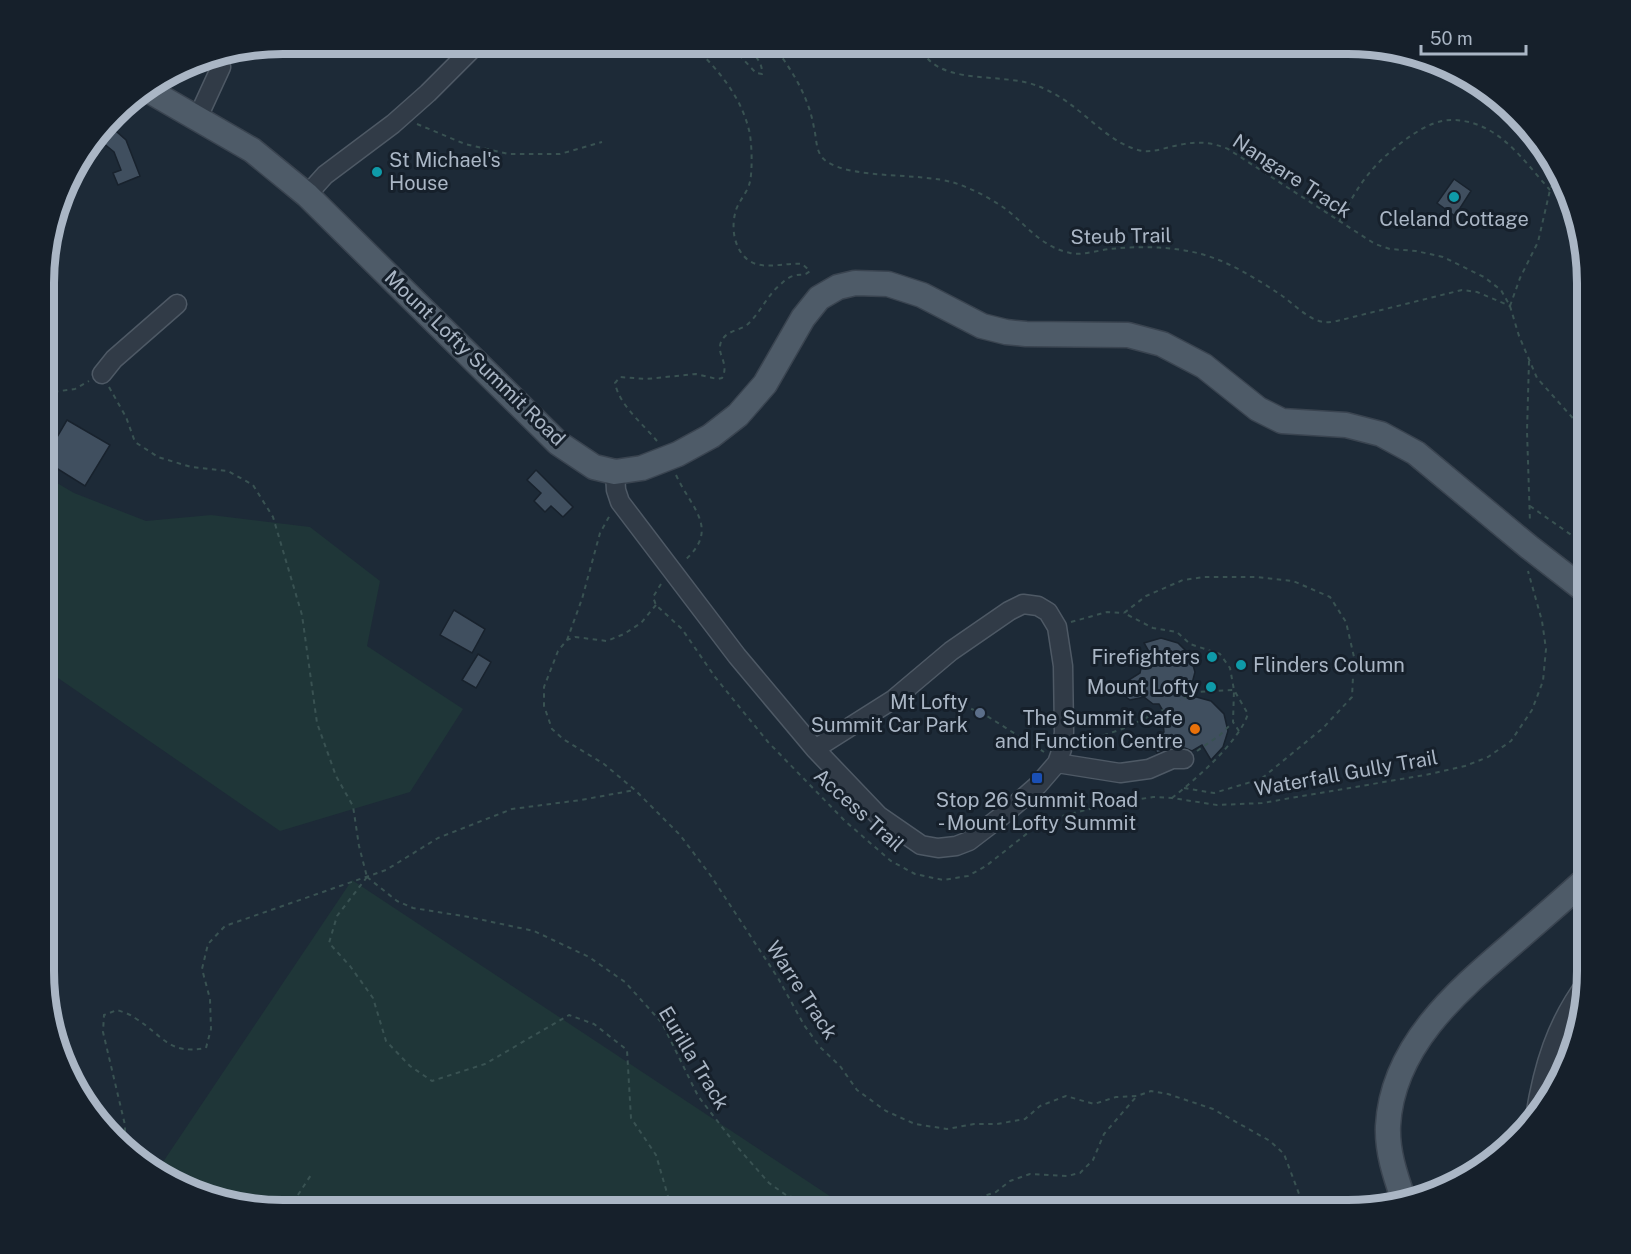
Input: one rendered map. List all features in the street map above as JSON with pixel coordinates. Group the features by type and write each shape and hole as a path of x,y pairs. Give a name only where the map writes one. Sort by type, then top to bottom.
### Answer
{"main road":[{"name":"Mount Lofty Summit Road","path":"155,94 252,150 307,195 558,443 594,467 615,472 642,468 678,454 711,436 738,415 765,384 803,318 819,298 838,287 855,284 888,284 922,295 982,326 1006,332 1128,335 1162,344 1204,366 1258,409 1282,421 1346,425 1381,434 1416,453 1577,584"},
{"path":"1401,1194 1392,1167 1388,1127 1392,1098 1401,1071 1416,1043 1435,1015 1472,978 1577,887"}],"lane":[{"path":"307,195 325,175 400,118 467,54"},
{"path":"198,117 221,68 219,63"},
{"path":"102,374 114,359 177,304"},
{"path":"615,472 615,485 621,502 737,656 815,749 879,816 921,846 938,848 956,846 983,833 1038,785 1057,763 1064,732 1063,666 1056,627 1048,612 1038,606 1023,604 1009,611 951,651 894,699 815,749"},
{"path":"1057,763 1120,773 1149,769 1172,759 1185,759"},
{"path":"1538,1098 1542,1074 1553,1040 1575,1003"}],"path":[{"path":"702,54 720,72 740,104 750,132 750,184 736,208 732,228 737,246 747,259 758,264 802,264 810,271 806,275 793,276 781,283 747,325 731,331 723,339 720,344 725,363 722,378"},
{"path":"735,54 741,57 756,73 762,74 758,59 754,54"},
{"name":"Steub Trail","path":"780,54 790,66 803,94 814,127 816,144 823,159 843,168 878,174 927,178 971,189 1007,210 1033,235 1050,247 1072,254 1112,249 1154,248 1181,249 1203,254 1229,265 1280,295 1305,314 1323,322 1341,320 1462,290 1477,292 1510,306"},
{"name":"Nangare Track","path":"924,54 928,60 942,69 959,74 1011,79 1037,86 1068,102 1101,129 1139,150 1153,151 1198,142 1214,143 1228,148 1375,244 1390,249 1416,251 1443,257 1484,277 1501,290 1510,306 1537,378 1577,423"},
{"path":"400,118 465,144 509,154 560,154 602,142"},
{"path":"1339,222 1371,171 1394,149 1418,132 1441,121 1463,120 1487,129 1505,141 1550,190"},
{"path":"1510,306 1520,278 1538,242 1553,182"},
{"path":"1529,360 1527,431 1531,530"},
{"path":"54,392 75,389 102,374 126,417 135,442 158,457 191,467 228,471 253,485 273,517 302,615 317,723 336,776 353,806 359,846 367,877"},
{"name":"Warre Track","path":"621,502 600,533 582,599 567,640 558,651 544,687 544,705 552,729 563,739 604,764 635,790 680,835 711,876 778,978 804,1025 820,1047 840,1066 857,1090 886,1111 915,1124 946,1129 1025,1119 1040,1106 1066,1096 1094,1104 1116,1096 1137,1096 1151,1091 1189,1100 1213,1110 1270,1141 1284,1154 1301,1200"},
{"path":"1530,506 1577,539"},
{"name":"Waterfall Gully Trail","path":"1172,798 1217,806 1262,803 1425,775 1465,766 1488,757 1511,741 1532,710 1543,681 1545,640 1526,564"},
{"path":"567,640 575,637 607,641 641,623 656,605 653,597 673,570"},
{"path":"1124,613 1146,596 1183,580 1204,577 1256,577 1293,581 1330,597 1346,622 1354,657 1352,696 1323,728 1261,779 1214,793 1184,788"},
{"name":"Access Trail","path":"656,605 682,629 715,677 776,750 845,821 891,861 915,874 943,880 968,876 987,866 1039,824 1110,804 1153,797 1172,798"},
{"path":"1056,627 1107,612 1124,613 1153,628 1177,632 1190,644 1218,653 1230,668 1234,690 1233,722 1239,731"},
{"path":"1172,798 1234,738 1245,722 1248,714 1234,690"},
{"path":"1180,700 1194,692 1234,690"},
{"path":"1154,714 1163,710"},
{"path":"1185,759 1205,746 1233,722"},
{"path":"125,1136 125,1125 103,1032 104,1015 117,1010 134,1017 171,1046 190,1051 206,1048 211,1029 210,1009 202,969 208,944 225,926 386,870 438,838 512,809 635,790"},
{"path":"367,877 337,916 329,943 351,966 373,998 386,1041 410,1066 432,1081 485,1064 569,1015 594,1024 627,1050 632,1118 656,1155 669,1200"},
{"name":"Eurilla Track","path":"367,877 397,901 412,908 534,930 589,957 624,982 662,1023 698,1096 739,1149 769,1183 786,1195 800,1200"},
{"name":"Eurilla Track","path":"926,1200 978,1198 996,1192 1010,1181 1030,1174 1067,1176 1080,1173 1093,1160 1104,1134 1137,1096"},
{"path":"295,1200 311,1175"}],"green space":[{"path":"54,481 74,493 146,521 211,515 310,527 380,581 367,646 463,709 410,792 280,831 54,675"},
{"path":"352,880 836,1200 268,1200 238,1196 195,1183 161,1164"}],"building":[{"path":"114,129 126,140 140,176 118,185 113,173 121,170 114,152 102,142"},
{"name":"Cleland Cottage","path":"1454,179 1471,191 1455,216 1437,203"},
{"path":"67,420 110,445 85,486 54,467 54,442"},
{"path":"536,470 573,507 563,517 551,506 545,512 534,501 541,493 527,480"},
{"path":"454,610 485,629 472,653 440,635"},
{"path":"1161,638 1178,643 1190,655 1195,672 1189,695 1211,701 1224,714 1228,731 1223,747 1211,760 1202,745 1192,751 1185,748 1172,748 1157,753 1153,747 1164,732 1163,722 1166,716 1159,704 1153,704 1144,697 1130,700 1122,694 1124,683 1140,673 1142,664 1151,655 1144,643"},
{"path":"478,654 491,662 476,688 462,680"}],"place":[{"name":"St Michael's House","path":"377,172"},
{"name":"Cleland Cottage","path":"1454,197"},
{"name":"Firefighters","path":"1212,657"},
{"name":"Flinders Column","path":"1241,665"},
{"name":"Mount Lofty","path":"1211,687"},
{"name":"Mt Lofty Summit Car Park","path":"980,713"},
{"name":"The Summit Cafe and Function Centre","path":"1195,729"},
{"name":"Stop 26 Summit Road - Mount Lofty Summit","path":"1037,778"}]}
